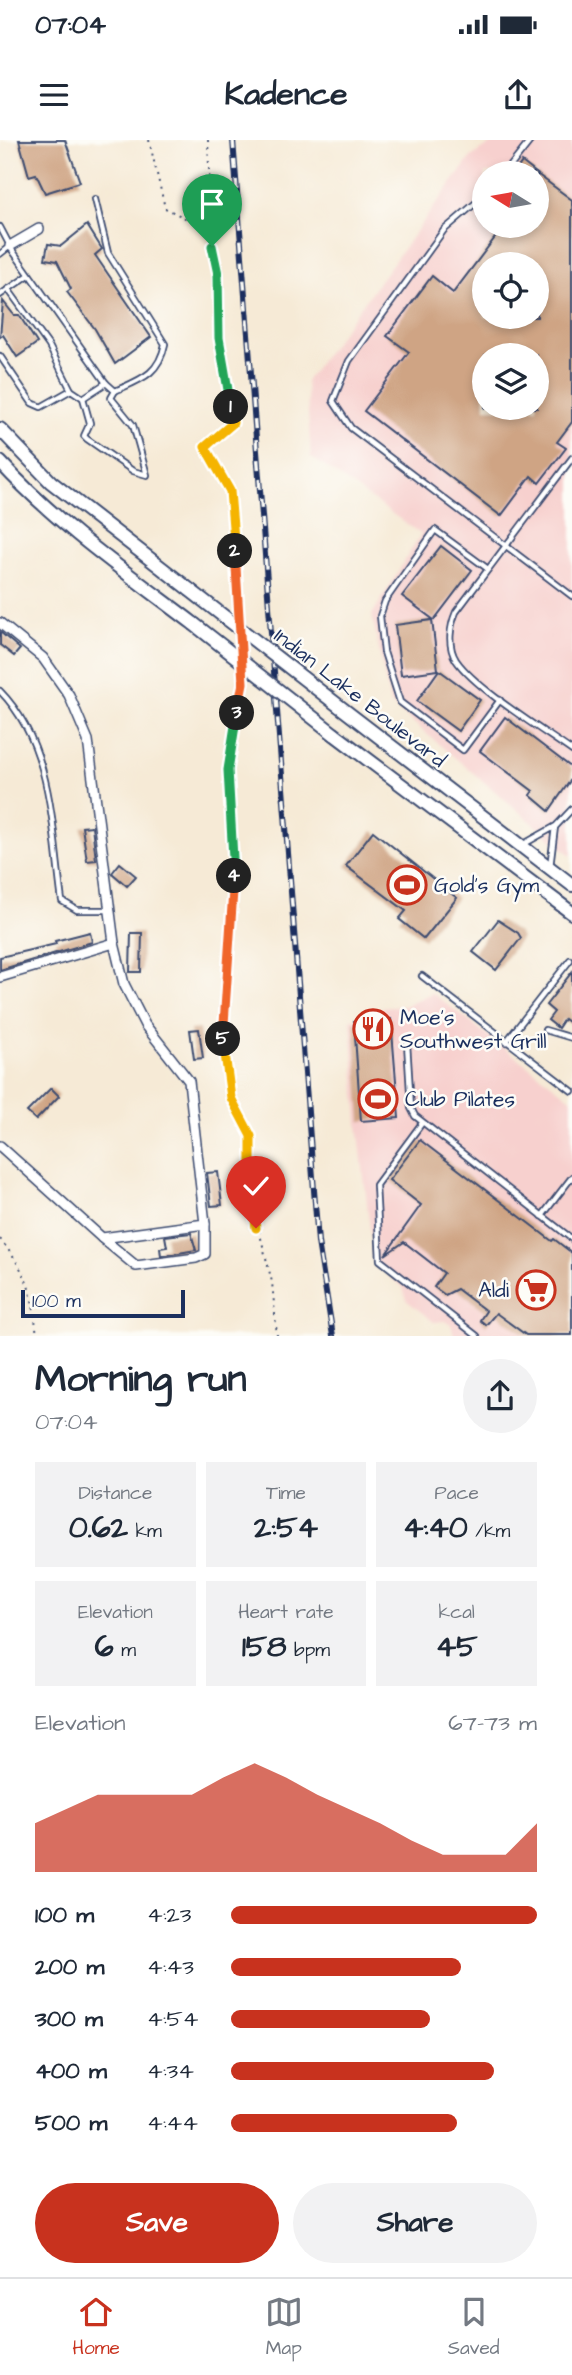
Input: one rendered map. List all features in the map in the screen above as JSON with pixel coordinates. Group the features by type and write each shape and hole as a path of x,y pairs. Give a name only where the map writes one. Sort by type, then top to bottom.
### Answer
{"main road":[{"name":"Indian Lake Boulevard","path":"0,429 51,482 572,885"},
{"name":"Indian Lake Boulevard","path":"0,462 23,487 83,538 334,734 572,913"}],"street":[{"path":"10,246 39,229"},
{"path":"0,623 43,658 69,695 88,740 114,943 124,984 145,1025 189,1081 205,1224 205,1254 196,1258 136,1266 0,1146"},
{"path":"0,977 114,943"},
{"path":"102,1238 205,1224"}],"lane":[{"path":"514,161 531,140"},
{"path":"8,289 49,346 71,390 83,398 90,423 84,436 133,471 147,475 133,425 111,398 116,391 141,379 161,362 164,344 108,253 95,199"},
{"path":"472,206 444,230 349,361 333,401 351,428 572,596"},
{"path":"0,227 10,246 106,383 116,391"},
{"path":"0,254 10,246"},
{"path":"0,295 30,275"},
{"path":"0,355 32,403 41,407 71,390"},
{"path":"83,398 106,383"},
{"path":"572,458 456,612 451,625 452,652 456,661 500,700 572,751"},
{"path":"488,569 435,530 385,601 380,616 384,652 400,702 463,750 500,700"},
{"path":"0,691 21,716 38,755 47,789 62,901 77,909 110,910"},
{"path":"520,846 556,826 572,809"},
{"path":"550,868 556,826"},
{"path":"506,1042 570,960"},
{"path":"422,975 572,1091"},
{"path":"545,1030 572,1038"},
{"path":"407,1043 411,1108 422,1123 572,1239"},
{"path":"422,1123 376,1185 380,1260 477,1335"},
{"path":"542,1216 572,1177"}],"path":[{"path":"149,140 164,208 187,219 212,216"},
{"path":"208,140 219,338 233,419 228,429 205,447 230,491 239,617"},
{"path":"243,670 228,770 234,875 223,1035 231,1098 251,1136 254,1210 272,1282 277,1335"},
{"path":"0,1239 19,1263 32,1291 37,1335"}],"shaded area":[{"path":"497,140 572,140 572,856 390,703 372,615 421,534 311,457 306,381 471,157"},
{"path":"432,993 572,1099 572,1335 454,1335 451,1324 444,1321 434,1322 406,1300 403,1287 374,1264 358,1125 351,1019 367,1018 367,1009 404,1006"}],"building":[{"path":"19,140 65,140 80,182 45,193 36,174 29,176"},
{"path":"550,184 572,200 572,422 557,442 566,448 539,483 531,476 501,516 364,411 409,352 387,336 432,276 453,293 472,268 472,329 549,329 549,252 484,252 495,238 550,238"},
{"path":"87,225 102,249 95,255 151,337 115,364 95,329 67,292 71,289 57,261 45,259 48,244 61,246"},
{"path":"3,301 14,315 19,315 37,343 17,357 3,335 0,337"},
{"path":"441,546 472,570 434,620 402,596"},
{"path":"432,620 438,670 401,675 395,625"},
{"path":"0,632 20,649 14,656 0,645"},
{"path":"439,670 480,700 458,731 417,701"},
{"path":"505,717 572,768 572,778 549,811 530,795 533,791 480,751"},
{"path":"92,826 96,860 87,861 82,827"},
{"name":"Gold's Gym","path":"373,831 457,898 424,939 399,919 406,911 346,866"},
{"path":"120,863 136,876 127,886 112,873"},
{"path":"498,920 521,938 496,970 473,952"},
{"path":"90,932 92,942 0,970 0,957 56,944 55,941"},
{"path":"131,933 142,933 141,972 130,972"},
{"path":"572,972 572,1025 564,1019 558,1028 548,1020 554,1012 546,1005"},
{"path":"391,1019 399,1118 361,1121 354,1022"},
{"path":"199,1029 203,1058 194,1059 190,1030"},
{"path":"51,1088 59,1096 36,1120 27,1112"},
{"path":"420,1140 552,1241 554,1239 572,1253 572,1335 526,1335 496,1313 486,1325 480,1320 486,1311 457,1289 445,1295 434,1287 444,1273 404,1242 385,1255 421,1205 389,1180"},
{"path":"218,1172 222,1205 211,1206 207,1173"},
{"path":"191,1233 196,1250 161,1256 160,1248 167,1247 165,1236"}],"railway":[{"path":"233,140 318,1242 333,1336"}],"place":[{"name":"Gold's Gym","path":"407,885"},
{"name":"Moe's Southwest Grill","path":"373,1029"},
{"name":"Club Pilates","path":"378,1099"},
{"name":"Aldi","path":"536,1290"}],"route":[{"path":"212,246 218,274 219,338 233,423 205,447 230,491 239,579 243,683 238,699 228,770 234,875 222,1023 231,1098 251,1136 251,1186 256,1228"}]}
